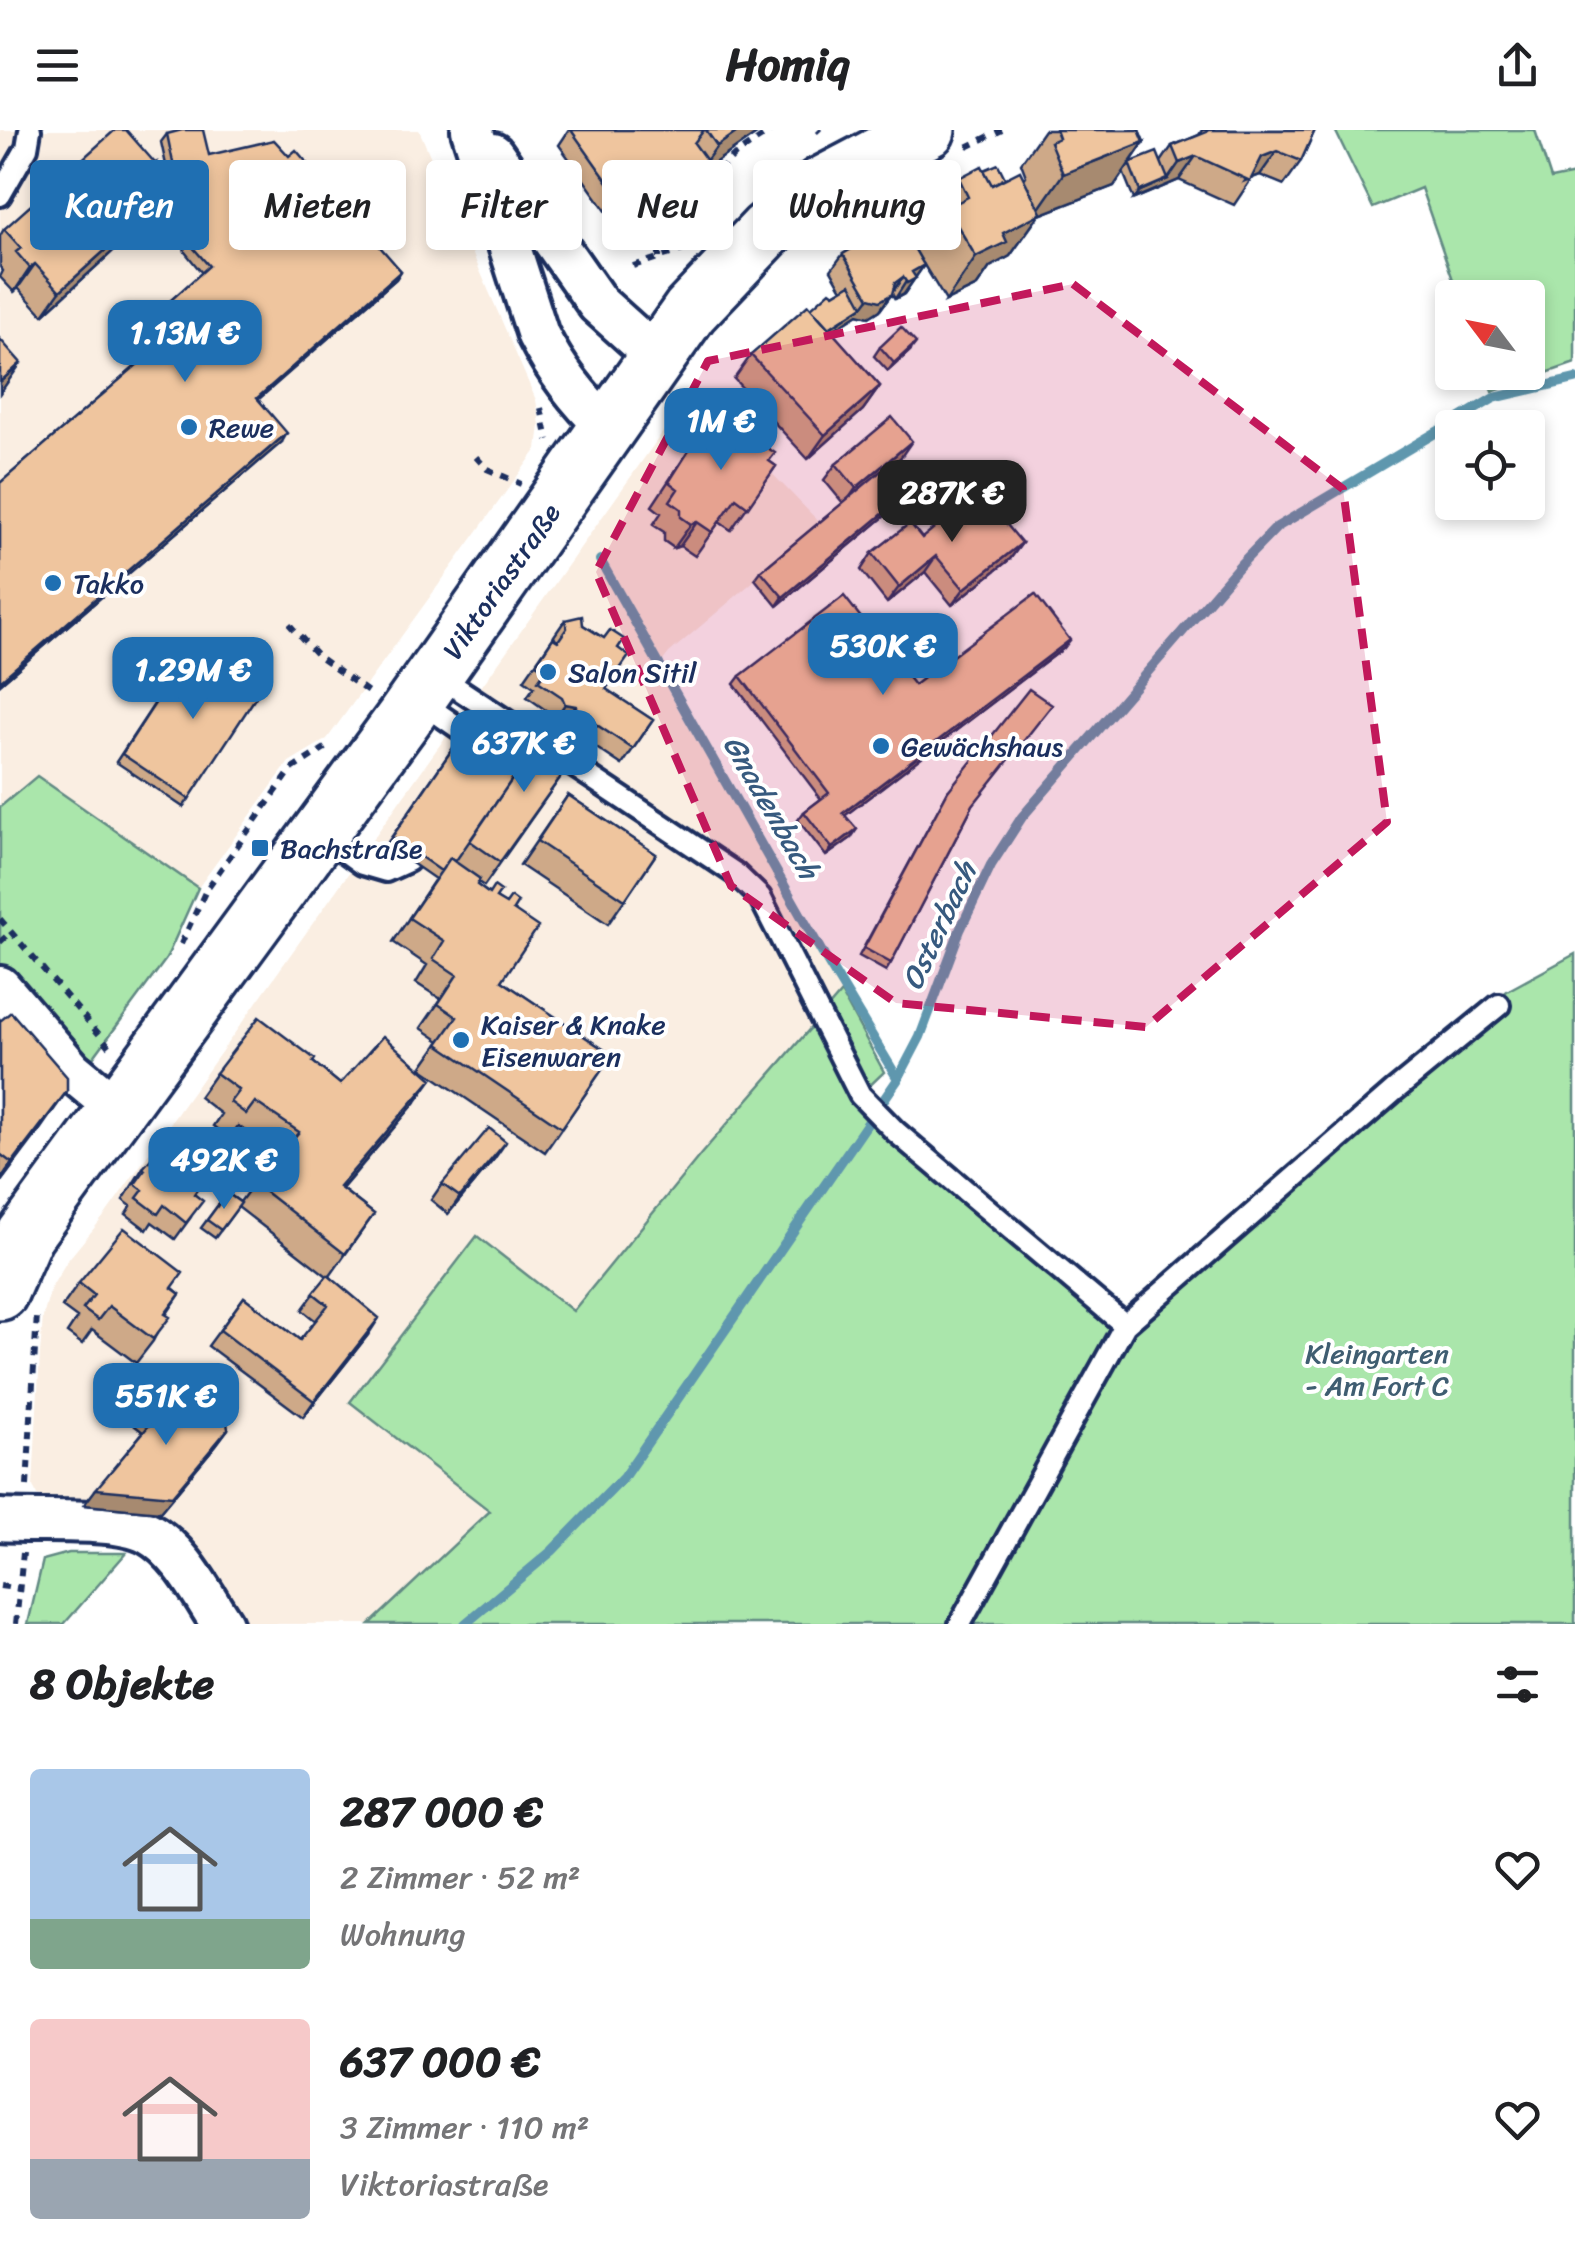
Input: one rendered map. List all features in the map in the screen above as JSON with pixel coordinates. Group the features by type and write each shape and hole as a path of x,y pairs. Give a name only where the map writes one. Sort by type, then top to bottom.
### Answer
{"main road":[{"name":"Viktoriastraße","path":"20,1298 26,1235 102,1096 320,834 401,693 608,428 656,356 720,277 820,186 942,141"}],"street":[{"path":"474,130 598,304 656,356"},
{"path":"474,130 538,335 550,360 580,401 608,428"},
{"path":"0,988 102,1096"},
{"path":"13,1521 112,1524 147,1533 162,1543 188,1572 222,1624"}],"lane":[{"path":"0,195 27,148 30,130"},
{"path":"401,693 478,743 480,758 474,768"},
{"path":"401,693 719,863 760,897 860,1094 896,1132 1126,1325"},
{"path":"320,834 362,864 386,871 408,860 442,814"},
{"path":"960,1624 1126,1325 1394,1090 1500,1006"}],"path":[{"path":"659,258 658,230 735,155 772,130"},
{"path":"942,141 1002,130"},
{"path":"730,145 735,155"},
{"path":"632,266 683,250"},
{"path":"538,395 549,446"},
{"path":"476,457 487,469 522,484"},
{"path":"510,500 530,472"},
{"path":"289,624 319,657 401,693"},
{"path":"179,950 206,890 292,769 335,742"},
{"path":"0,919 111,1048"},
{"path":"0,942 11,932"},
{"path":"102,1096 111,1048 121,1034"},
{"path":"13,1521 33,1352 20,1298"},
{"path":"0,1586 21,1589 16,1624"}],"highlighted area":[{"path":"1073,284 1343,489 1387,822 1146,1027 896,1003 731,886 596,572 708,361"}],"shaded area":[{"path":"0,130 419,130 432,160 426,160 426,250 471,250 536,400 540,425 537,449 327,739 289,762 198,888 37,777 0,807"},
{"path":"692,391 821,524 669,653 656,670 841,993 701,1154 573,1311 351,1403 490,1511 370,1624 239,1624 144,1514 37,1496 33,1486 40,1353 43,1317 51,1288"}],"green space":[{"path":"1335,130 1535,130 1551,179 1575,174 1575,363 1545,373 1545,280 1453,280 1421,188 1373,208"},
{"path":"37,776 198,888 166,959 93,1058 56,1030 0,964 0,807"},
{"name":"Kleingarten - Am Fort C","path":"1575,954 1575,1624 370,1624 490,1511 350,1402 477,1236 573,1311 701,1154 841,993 884,1072 861,1094 1125,1325 1507,991"},
{"path":"69,1553 126,1553 64,1624 28,1624 43,1560"}],"building":[{"path":"115,130 126,130 152,160 81,160"},
{"path":"203,130 209,155 274,140 289,156 296,150 305,160 229,160 229,250 383,250 401,271 257,398 287,433 0,681 0,483 181,327 162,308 209,266 195,250 209,250 209,160 172,160 167,134"},
{"path":"571,130 704,130 694,143 706,160 602,160 602,174"},
{"path":"706,130 740,130 717,146"},
{"path":"1056,130 1139,130 1144,142 1063,174 1050,142 1059,138"},
{"path":"1207,130 1315,130 1301,161 1277,151 1262,157 1250,181 1196,156 1179,163 1172,146"},
{"path":"1157,152 1168,179 1140,191 1129,163"},
{"path":"998,164 1005,178 992,185 984,170"},
{"path":"982,166 992,185 1020,171 1041,213 1003,233 1007,242 976,257 961,232 961,201 968,197 961,177"},
{"path":"30,206 30,250 105,250 60,291 35,264 30,268 16,252 21,248 4,229"},
{"path":"850,250 915,250 924,265 912,272 916,278 907,283 903,277 895,283 892,294 880,301 869,298 843,254"},
{"path":"851,284 863,306 829,328 811,308 830,291 834,294"},
{"path":"808,305 880,386 825,435 751,355"},
{"path":"901,327 916,343 894,363 880,347"},
{"path":"0,339 21,363 0,382"},
{"path":"725,417 740,427 743,422 766,438 762,444 775,453 769,461 776,466 748,507 736,498 712,532 681,517 681,509 670,501 678,489 669,482 697,438 700,440 713,421 719,425"},
{"path":"892,417 912,441 856,488 836,464"},
{"path":"881,471 902,498 783,597 761,571"},
{"path":"979,491 1022,543 964,589 936,556 899,587 872,553 910,523 922,538"},
{"name":"Gewächshaus","path":"1035,594 1070,640 843,813 857,829 832,848 804,812 829,793 740,676 844,596 914,685"},
{"path":"582,616 583,625 604,638 610,630 624,639 618,648 629,656 606,689 653,720 633,749 538,681 546,670 536,664 553,638 558,641 567,628 565,620"},
{"path":"213,649 265,683 189,799 122,754 178,668 194,679"},
{"path":"1029,689 1052,705 973,805 891,963 864,948 948,791"},
{"path":"473,719 528,756 455,862 450,858 441,871 392,837"},
{"path":"542,727 574,750 567,768 500,862 470,841 539,740 535,738"},
{"path":"568,795 656,854 625,900 537,841"},
{"path":"450,858 480,879 477,885 489,894 494,886 501,891 496,898 506,904 511,897 518,902 513,910 538,927 502,981 612,1055 562,1128 438,1044 457,1017 438,1004 457,975 433,959 444,941 409,918"},
{"path":"11,1012 67,1077 67,1091 12,1163 0,1154 0,1021"},
{"path":"259,1017 315,1059 313,1062 340,1084 383,1036 432,1079 339,1187 374,1214 345,1254 254,1183 299,1132 255,1102 246,1114 230,1102 239,1090 216,1073"},
{"path":"489,1128 506,1142 460,1197 442,1184"},
{"path":"170,1137 212,1169 194,1194 203,1201 186,1223 164,1205 158,1214 137,1198 143,1190 135,1184 143,1168"},
{"path":"227,1193 241,1203 221,1230 207,1220"},
{"path":"124,1228 183,1273 172,1288 180,1294 165,1314 170,1317 153,1339 109,1306 98,1320 83,1309 94,1295 79,1283"},
{"path":"328,1275 379,1318 314,1401 220,1330 244,1297 300,1340 328,1305 313,1293"},
{"path":"167,1385 211,1421 216,1414 228,1429 172,1496 96,1489 156,1417 147,1410"}],"waterway":[{"name":"Osterbach","path":"465,1624 552,1551 623,1478 898,1079 920,1037 960,930 991,865 1022,817 1241,564 1277,527 1494,398 1575,379"},
{"name":"Gnadenbach","path":"600,560 898,1079"}],"place":[{"name":"Rewe","path":"189,427"},
{"name":"Takko","path":"53,583"},
{"name":"Salon Sitil","path":"548,672"},
{"name":"Gewächshaus","path":"881,746"},
{"name":"Bachstraße","path":"260,848"},
{"name":"Kaiser & Knake Eisenwaren","path":"461,1040"}]}
